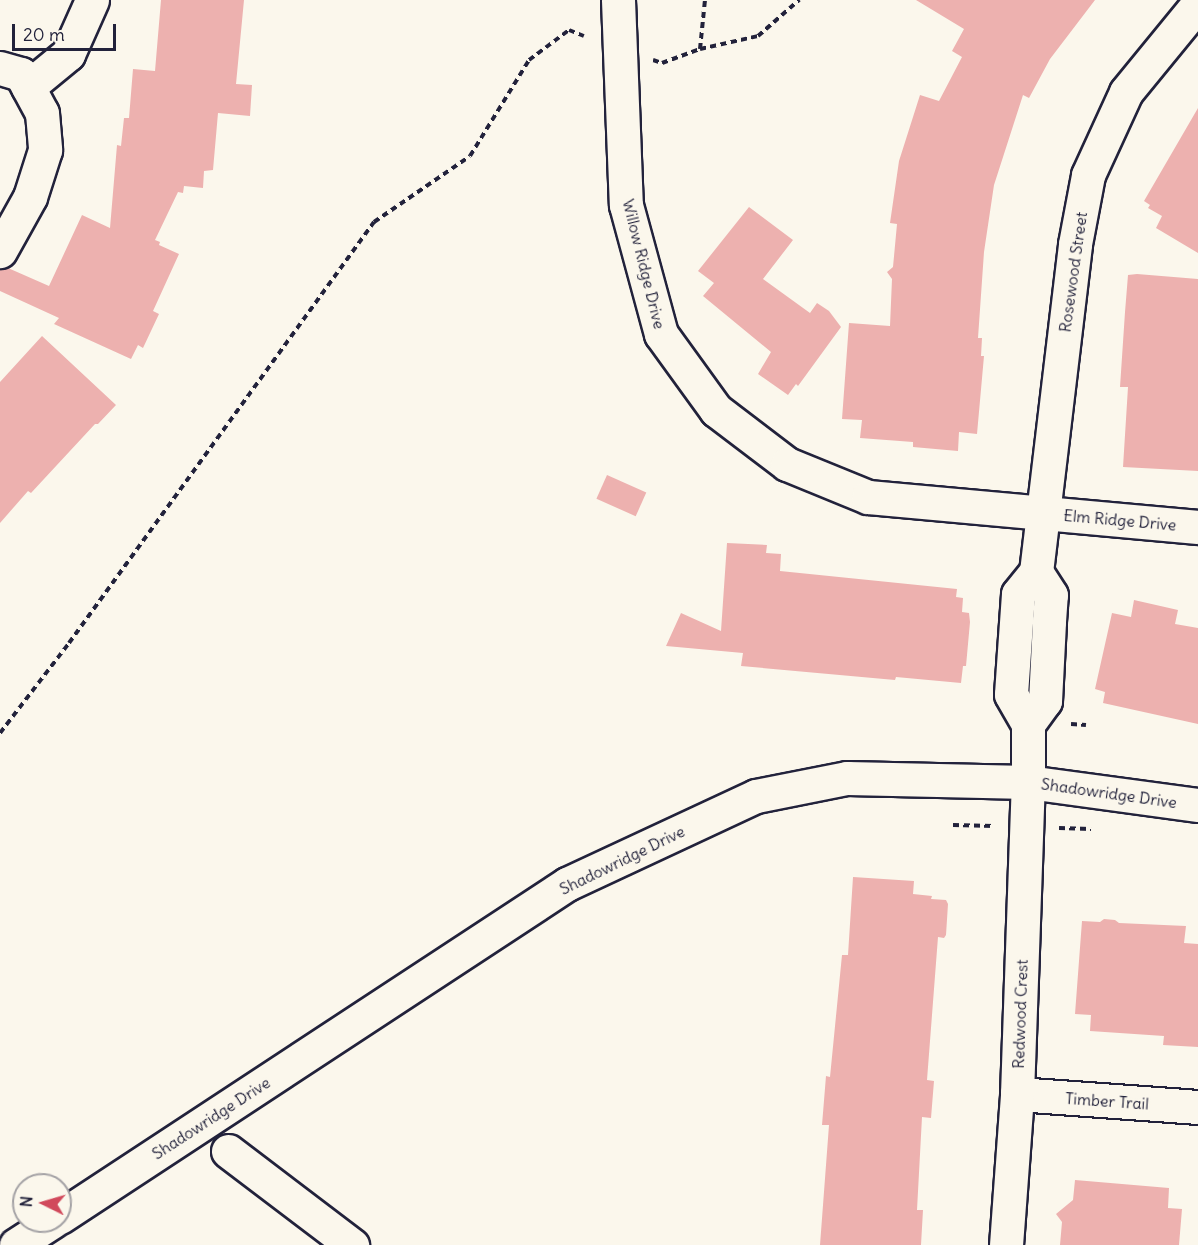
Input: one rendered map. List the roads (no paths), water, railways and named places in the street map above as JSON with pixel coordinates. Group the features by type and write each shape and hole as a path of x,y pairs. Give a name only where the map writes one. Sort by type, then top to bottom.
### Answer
{"street":[{"path":"28,87 68,54 92,0"},
{"name":"Willow Ridge Drive","path":"618,0 626,205 661,334 716,410 787,464 868,497 1043,514"},
{"name":"Rosewood Street","path":"1028,782 1028,724 1045,701 1051,595 1036,572 1076,244 1088,175 1126,92 1198,4"},
{"path":"0,68 21,74 42,113 45,150 30,197 0,251"},
{"name":"Elm Ridge Drive","path":"1043,514 1198,527"},
{"name":"Shadowridge Drive","path":"72,1208 567,884 756,796 848,778 1028,782 1198,805"},
{"name":"Redwood Crest","path":"1006,1245 1017,1094 1028,782"},
{"name":"Timber Trail","path":"1017,1094 1198,1107"},
{"path":"228,1151 352,1245"},
{"path":"16,1245 34,1233"}]}
